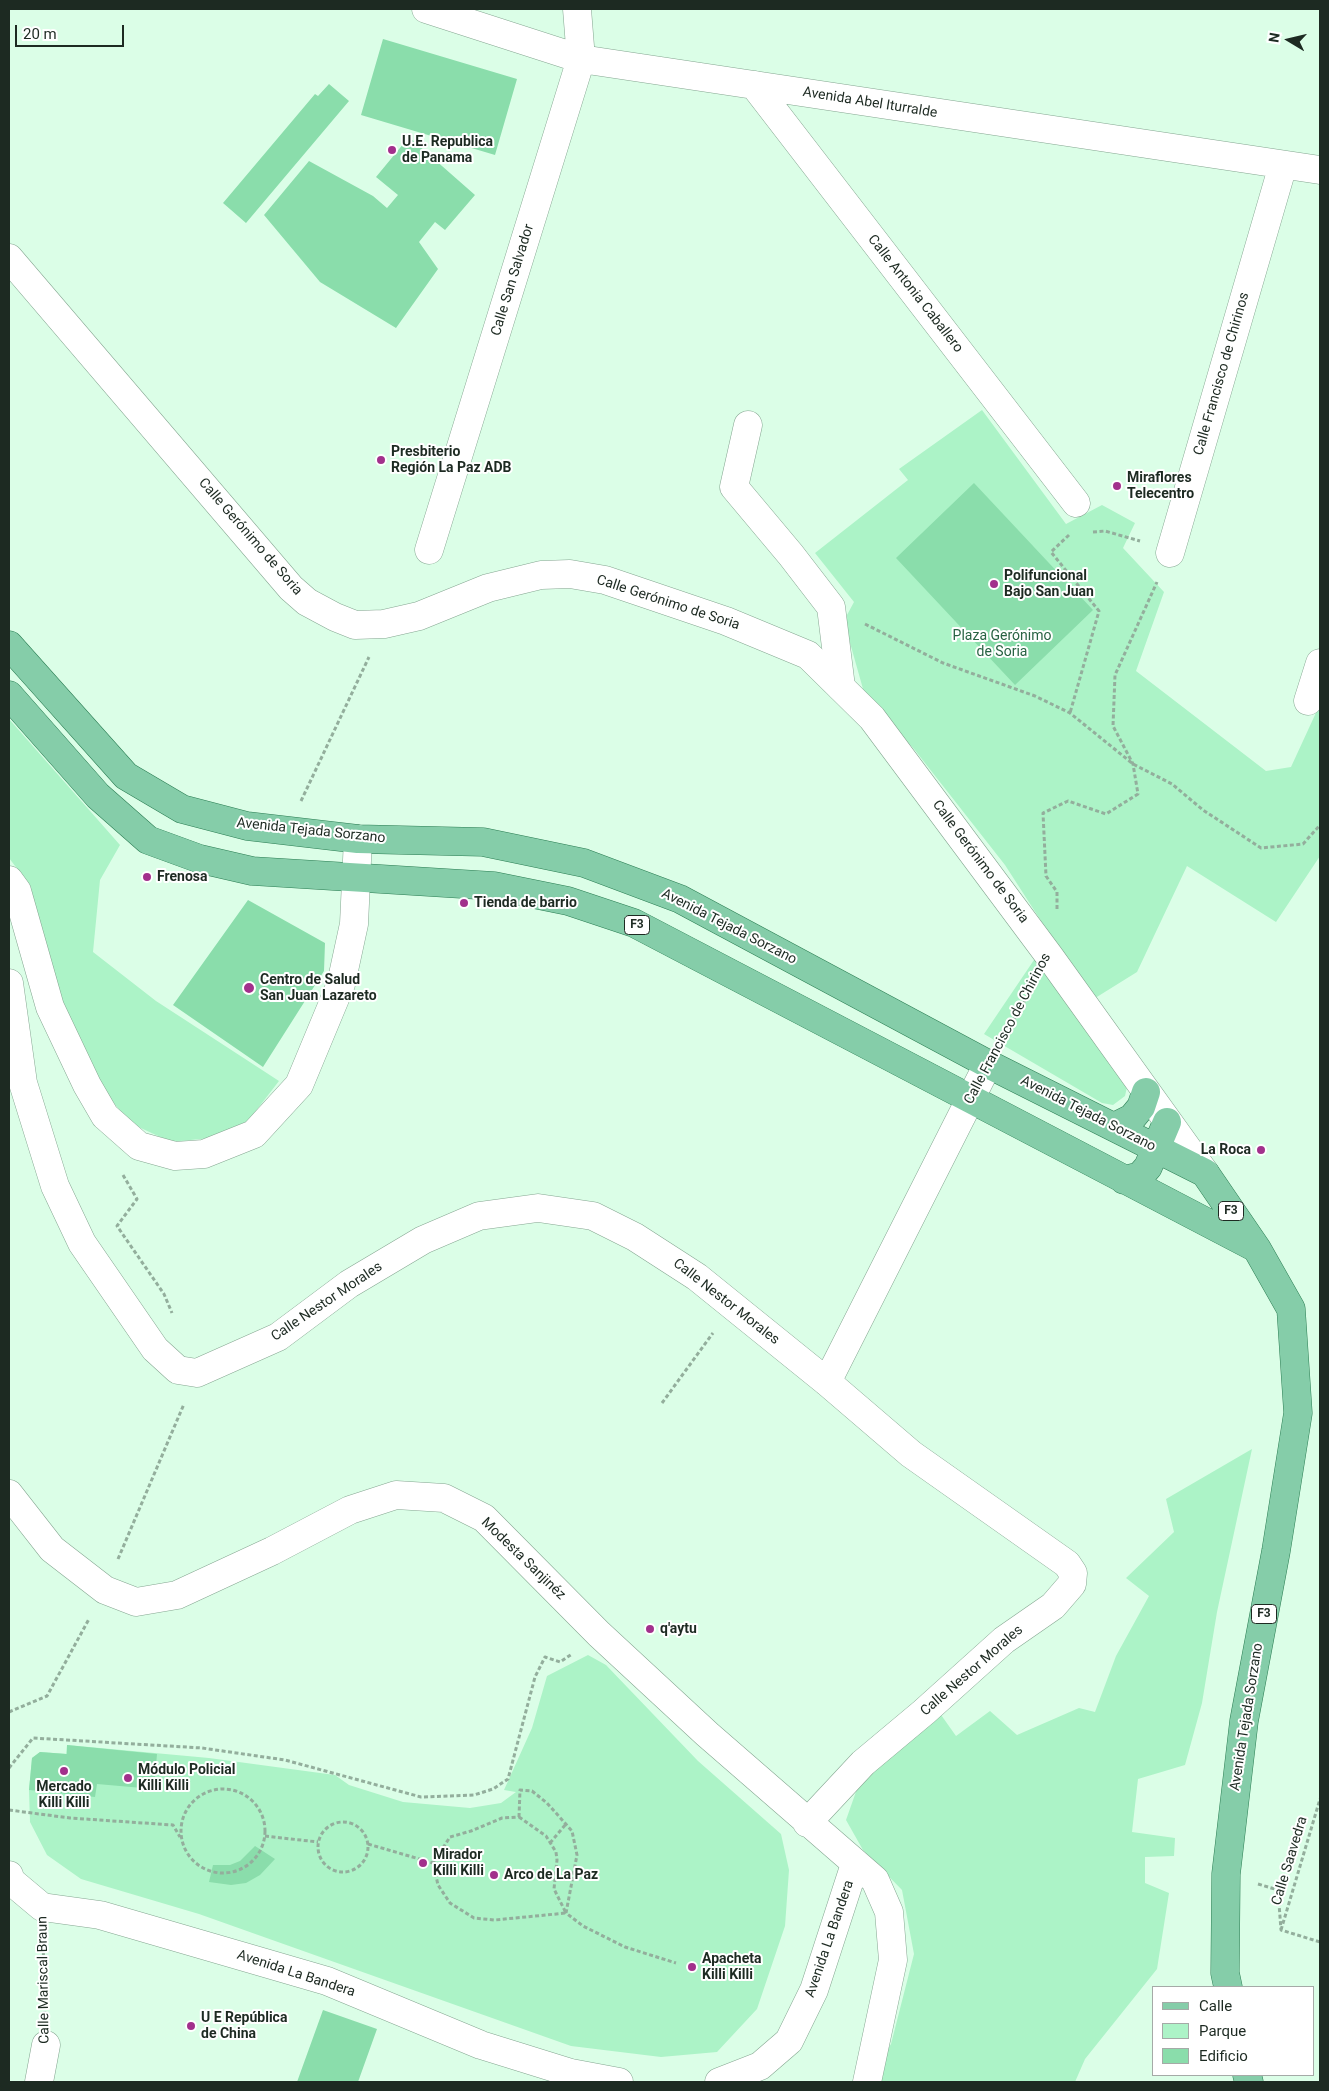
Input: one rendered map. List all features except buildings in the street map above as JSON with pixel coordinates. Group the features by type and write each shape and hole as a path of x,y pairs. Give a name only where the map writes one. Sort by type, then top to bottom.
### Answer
{"main road":[{"name":"Avenida Tejada Sorzano","path":"9,645 126,776 182,810 247,826 358,839 483,842 584,863 680,899 988,1064 1205,1173 1257,1249 1291,1309 1298,1413 1276,1550 1244,1721 1226,1874 1225,1973 1228,1986"},
{"name":"F3","path":"9,695 98,796 148,840 200,859 252,871 494,886 568,901 634,923 1257,1249"},
{"path":"1114,1127 1132,1118 1141,1107 1146,1092"},
{"path":"1124,1180 1140,1176 1148,1167 1167,1122"}],"street":[{"name":"Avenida Abel Iturralde","path":"426,9 581,58 1320,170"},
{"name":"Calle San Salvador","path":"429,550 581,58 577,9"},
{"name":"Calle Antonia Caballero","path":"754,85 1076,503"},
{"name":"Calle Francisco de Chirinos","path":"1170,553 1283,165"},
{"name":"Calle Gerónimo de Soria","path":"9,258 291,588 307,602 335,617 355,625 384,624 419,616 488,588 541,575 570,574 615,583 726,621 808,655 872,718 1050,957 1205,1173"},
{"path":"748,425 734,488 791,555 831,607 841,688"},
{"path":"1308,700 1320,663"},
{"path":"9,880 17,891 50,1007 86,1085 105,1116 139,1146 175,1156 204,1154 254,1134 299,1085 341,984 354,924 358,839"},
{"name":"Calle Nestor Morales","path":"9,983 23,1083 55,1186 82,1243 155,1349 178,1370 197,1373 278,1338 349,1284 423,1240 479,1216 538,1208 593,1216 635,1237 698,1277 827,1382 911,1454 1067,1564 1073,1573 1072,1584 1053,1606 1004,1640 924,1712 863,1763 807,1823"},
{"name":"Calle Francisco de Chirinos","path":"827,1382 988,1064"},
{"name":"Modesta Sanjinéz","path":"9,1494 52,1549 105,1590 136,1602 177,1595 272,1551 350,1510 396,1495 444,1498 484,1518 598,1634 707,1734 856,1864"},
{"name":"Avenida La Bandera","path":"719,2082 760,2066 789,2041 814,1990 856,1864 875,1880 889,1912 893,1960 867,2082"},
{"path":"10,1879 42,1907"},
{"name":"Avenida La Bandera","path":"42,1907 100,1915 326,1981 481,2045 571,2073 619,2082"},
{"name":"Calle Mariscal Braun","path":"39,2082 46,2045"}],"path":[{"path":"1088,533 1105,531"},
{"path":"1070,534 1051,552 1100,611 1070,713"},
{"name":"Calle Francisco de Chirinos","path":"988,1064 1050,957 1056,920 1057,892 1046,876 1043,813 1068,801 1106,814 1138,794 1133,764 1113,726 1115,675 1170,553"},
{"path":"831,607 943,663 1035,696 1070,713 1133,764 1172,784 1203,810 1261,848 1303,844 1320,825"},
{"path":"287,831 384,624"},
{"path":"117,1226 137,1199 120,1169 139,1146"},
{"path":"662,1403 732,1305"},
{"path":"9,1768 33,1738 202,1748 285,1760 421,1797 474,1796 493,1789 508,1779 535,1676 545,1657 560,1662 598,1634"},
{"path":"9,1810 70,1818 173,1824 185,1850 193,1861 204,1869 216,1873 230,1873 242,1868 253,1860 261,1849 265,1836 264,1822 258,1808 249,1797 236,1791 222,1788 208,1791 195,1799 186,1810 181,1824 181,1838"},
{"path":"519,1817 520,1790 532,1791 548,1803 572,1831 577,1855 566,1913"},
{"name":"Calle Saavedra","path":"1281,1930 1320,1799"},
{"path":"566,1913 495,1920 474,1918 450,1904 438,1885 433,1863 450,1837 471,1831 502,1818 519,1817 546,1836 556,1852 554,1889 566,1913 583,1926 625,1947 676,1963"},
{"path":"348,1822 362,1829 368,1844 364,1860 359,1867 344,1873 328,1868 322,1862 319,1855 318,1842 325,1828 332,1823 348,1822"},
{"path":"550,1843 566,1824"},
{"path":"265,1836 318,1842"},
{"path":"368,1844 433,1863"},
{"path":"1226,1874 1278,1890 1281,1930 1320,1942"},
{"name":"Calle Mariscal Braun","path":"42,1907 46,2045"}],"green space":[{"name":"Plaza Gerónimo de Soria","path":"982,410 1066,524 1102,505 1135,523 1123,548 1164,592 1136,671 1266,771 1291,767 1320,704 1320,856 1276,922 1187,866 1137,972 1092,1000 1005,865 914,749 865,696 845,625 847,615 854,602 815,553 908,480 899,469"},
{"path":"9,719 120,845 100,880 93,952 156,1001 279,1081 248,1121 210,1138 171,1142 130,1123 96,1081 64,1013 42,945 31,887 9,858"},
{"path":"1036,957 1127,1087 1125,1096 1113,1105 1102,1103 984,1034"},
{"path":"1252,1449 1217,1612 1202,1703 1185,1765 1138,1779 1132,1832 1175,1838 1174,1856 1145,1857 1145,1883 1169,1893 1157,1969 1085,2059 1075,2082 868,2082 891,2044 914,1954 902,1890 863,1850 846,1820 864,1769 939,1712 956,1736 990,1711 1017,1735 1079,1708 1095,1712 1116,1656 1149,1596 1126,1578 1174,1532 1166,1499"},
{"name":"Mirador Killi Killi","path":"588,1655 606,1665 698,1761 781,1834 789,1870 785,1926 757,2009 717,2052 661,2057 571,2046 199,1914 81,1879 47,1855 30,1822 29,1790 32,1758 40,1752 66,1754 67,1745 209,1758 335,1775 349,1785 403,1802 470,1808 501,1803 516,1792 504,1790 532,1728 547,1676"}],"place":[{"name":"U.E. Republica de Panama","path":"392,150"},
{"name":"Presbiterio Región La Paz ADB","path":"381,460"},
{"name":"Miraflores Telecentro","path":"1117,486"},
{"name":"Polifuncional Bajo San Juan","path":"994,584"},
{"name":"Frenosa","path":"147,877"},
{"name":"Tienda de barrio","path":"464,903"},
{"name":"Centro de Salud San Juan Lazareto","path":"249,988"},
{"name":"La Roca","path":"1261,1150"},
{"name":"q'aytu","path":"650,1629"},
{"name":"Mercado Killi Killi","path":"64,1771"},
{"name":"Módulo Policial Killi Killi","path":"128,1778"},
{"name":"Mirador Killi Killi","path":"423,1863"},
{"name":"Arco de La Paz","path":"494,1875"},
{"name":"Apacheta Killi Killi","path":"692,1967"},
{"name":"U E República de China","path":"191,2026"}]}
